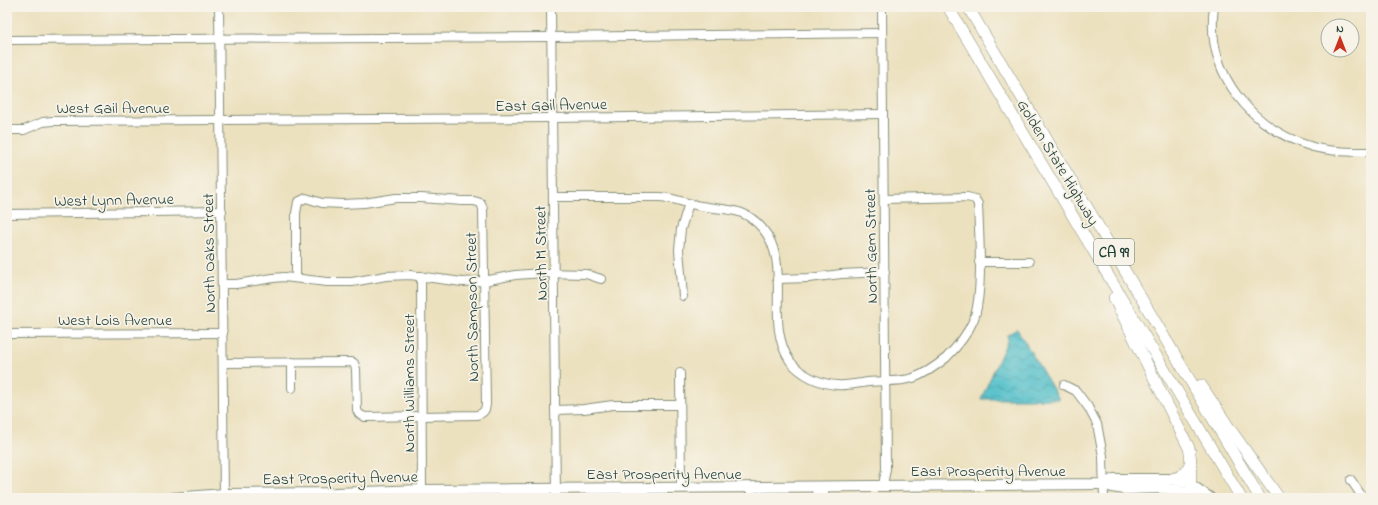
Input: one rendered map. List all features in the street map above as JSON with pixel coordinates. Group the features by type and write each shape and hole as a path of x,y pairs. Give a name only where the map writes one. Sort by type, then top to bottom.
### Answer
{"highway":[{"name":"Golden State Highway","path":"948,7 1241,498"},
{"name":"Golden State Highway","path":"968,7 1260,498"},
{"path":"1093,250 1106,282 1186,442 1192,462 1190,484 1196,498"},
{"path":"1162,332 1175,346 1230,429 1279,498"},
{"path":"1172,479 1178,478 1185,473 1192,462"}],"main road":[{"name":"East Prosperity Avenue","path":"1104,484 1114,479 1172,479 1190,484 1210,498"},
{"name":"East Prosperity Avenue","path":"173,498 422,490 556,493 681,487 1104,484 1113,488 1174,489 1184,491 1196,498"}],"street":[{"name":"North Oaks Street","path":"220,7 224,496"},
{"name":"North M Street","path":"551,7 556,493"},
{"name":"North Gem Street","path":"882,7 886,382 886,469 884,485"},
{"path":"1214,7 1214,37 1221,66 1226,78 1248,110 1282,134 1314,147 1340,152 1371,152"},
{"path":"7,40 551,37 882,33"},
{"name":"East Gail Avenue","path":"220,121 883,114"},
{"name":"West Gail Avenue","path":"7,130 24,130 43,122 53,121 220,121"},
{"path":"553,197 673,198 699,206 734,210 743,213 761,227 772,246 776,265 778,329 781,342 791,362 816,380 826,384 838,385 886,382 912,378 923,373 942,361 958,344 973,321 975,313 979,262 978,204 975,199 967,197 884,199"},
{"name":"North Sampson Street","path":"296,278 296,213 298,202 306,198 314,202 343,204 364,203 396,198 474,201 481,203 483,208 485,410 482,414 477,415 422,415"},
{"path":"683,296 679,250 681,229 689,202"},
{"name":"West Lynn Avenue","path":"7,214 222,211"},
{"path":"979,262 1029,262"},
{"path":"777,279 885,272"},
{"path":"222,284 246,283 273,278 296,278 339,283 362,281 386,276 421,276 462,282 484,281 515,275 554,274 586,274 601,279"},
{"name":"North Williams Street","path":"421,276 422,490"},
{"name":"West Lois Avenue","path":"7,334 223,332"},
{"path":"223,363 347,361 354,363 356,369 357,410 361,416 422,415"},
{"path":"292,362 292,388"},
{"path":"680,372 681,487"},
{"path":"1064,385 1076,391 1088,407 1097,424 1103,456 1104,498"},
{"path":"555,410 584,409 613,405 680,405"},
{"path":"1351,480 1363,498"},
{"path":"817,498 820,486"},
{"path":"820,486 824,498"},
{"path":"751,487 751,498"}],"water":[{"path":"1017,329 1059,399 981,399 1008,339 1007,335"}]}
